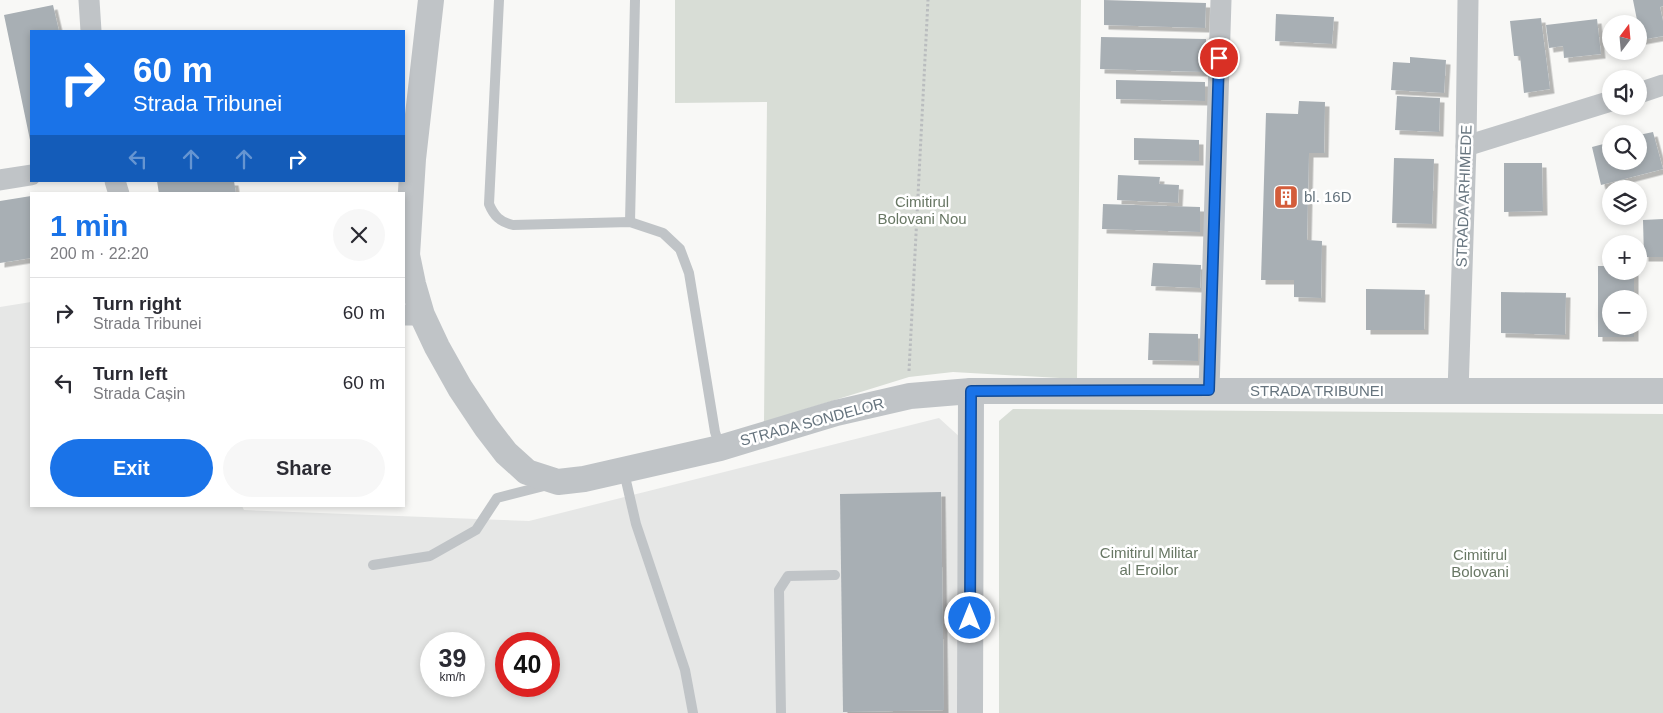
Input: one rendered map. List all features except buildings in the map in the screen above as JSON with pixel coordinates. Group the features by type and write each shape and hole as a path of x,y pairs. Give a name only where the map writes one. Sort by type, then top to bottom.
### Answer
{"street":[{"path":"88,0 92,30"},
{"name":"STRADA SONDELOR","path":"431,0 413,159 407,255 413,284 413,315 437,347 460,388 486,427 506,454 527,472 558,482 584,480 720,448 836,413 910,396 971,391"},
{"path":"1209,390 1221,0"},
{"name":"STRADA ARHIMEDE","path":"1458,392 1466,146 1468,0"},
{"path":"1647,90 1663,85"},
{"path":"1466,146 1602,104"},
{"path":"0,180 30,175"},
{"path":"970,713 971,391"},
{"name":"STRADA TRIBUNEI","path":"971,391 1663,391"}],"lane":[{"path":"499,0 489,204 493,214 503,223 513,225 630,222 663,234 680,250 689,273 715,432 720,448"},
{"path":"630,222 635,0"},
{"path":"624,471 636,524 685,670 693,713"},
{"path":"374,565 430,556 476,530 497,498 558,482"},
{"path":"781,713 779,590 788,576 835,575"}],"path":[{"path":"910,396 909,367 928,0"}],"shaded area":[{"path":"30,302 30,507 242,507 244,510 529,521 939,418 962,439 959,713 0,713 0,307"}],"green space":[{"name":"Cimitirul Bolovani Nou","path":"675,0 1081,0 1077,379 953,372 909,377 764,422 767,102 675,103"},
{"path":"1013,409 1663,414 1663,713 999,713 999,421"}],"place":[{"name":"bl. 16D","path":"1286,197"}],"route":[{"path":"970,618 971,391 1209,390 1219,58"}],"park label":[{"name":"Cimitirul Militar al Eroilor","path":"1149,562"},
{"name":"Cimitirul Bolovani","path":"1480,564"}]}
